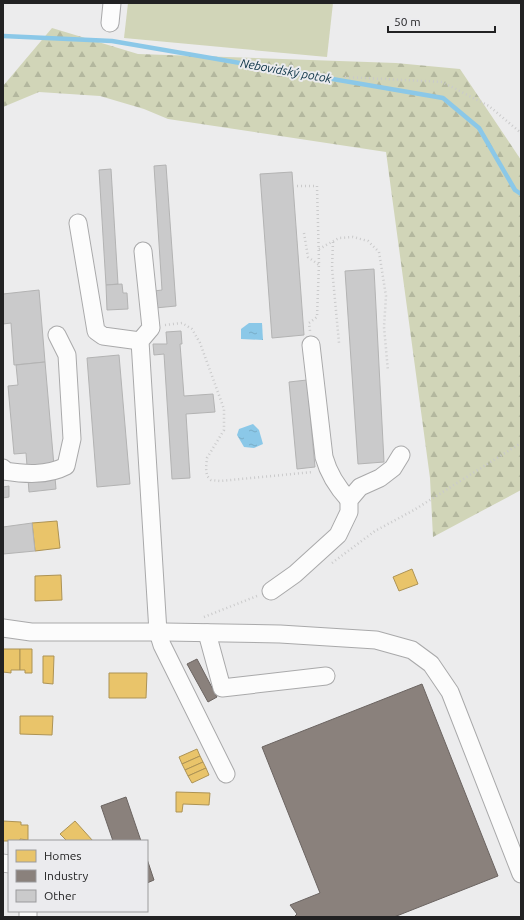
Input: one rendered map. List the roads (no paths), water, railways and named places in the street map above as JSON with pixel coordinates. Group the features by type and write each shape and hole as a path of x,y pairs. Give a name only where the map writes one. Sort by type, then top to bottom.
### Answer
{"street":[{"path":"110,23 112,3"},
{"path":"78,223 96,331 103,336 140,341"},
{"path":"143,251 151,328 140,341 158,632 162,645 226,774"},
{"path":"3,468 4,471 24,474 56,471 66,466 72,439 67,355 57,336"},
{"path":"311,345 324,457 328,470 341,491 349,500"},
{"path":"271,591 295,574 338,535 348,512 349,500 360,487 380,478 393,468 401,455"},
{"path":"3,628 32,632 280,634 376,640 412,650 431,664 450,692 521,874"},
{"path":"207,633 222,688 326,676"}],"water":[{"path":"249,323 262,323 263,340 241,339 241,329"},
{"path":"253,424 259,430 263,444 254,448 244,447 237,435 239,429"}],"waterway":[{"name":"Nebovidský potok","path":"3,36 112,41 443,98 479,128 515,190 521,194"}]}
